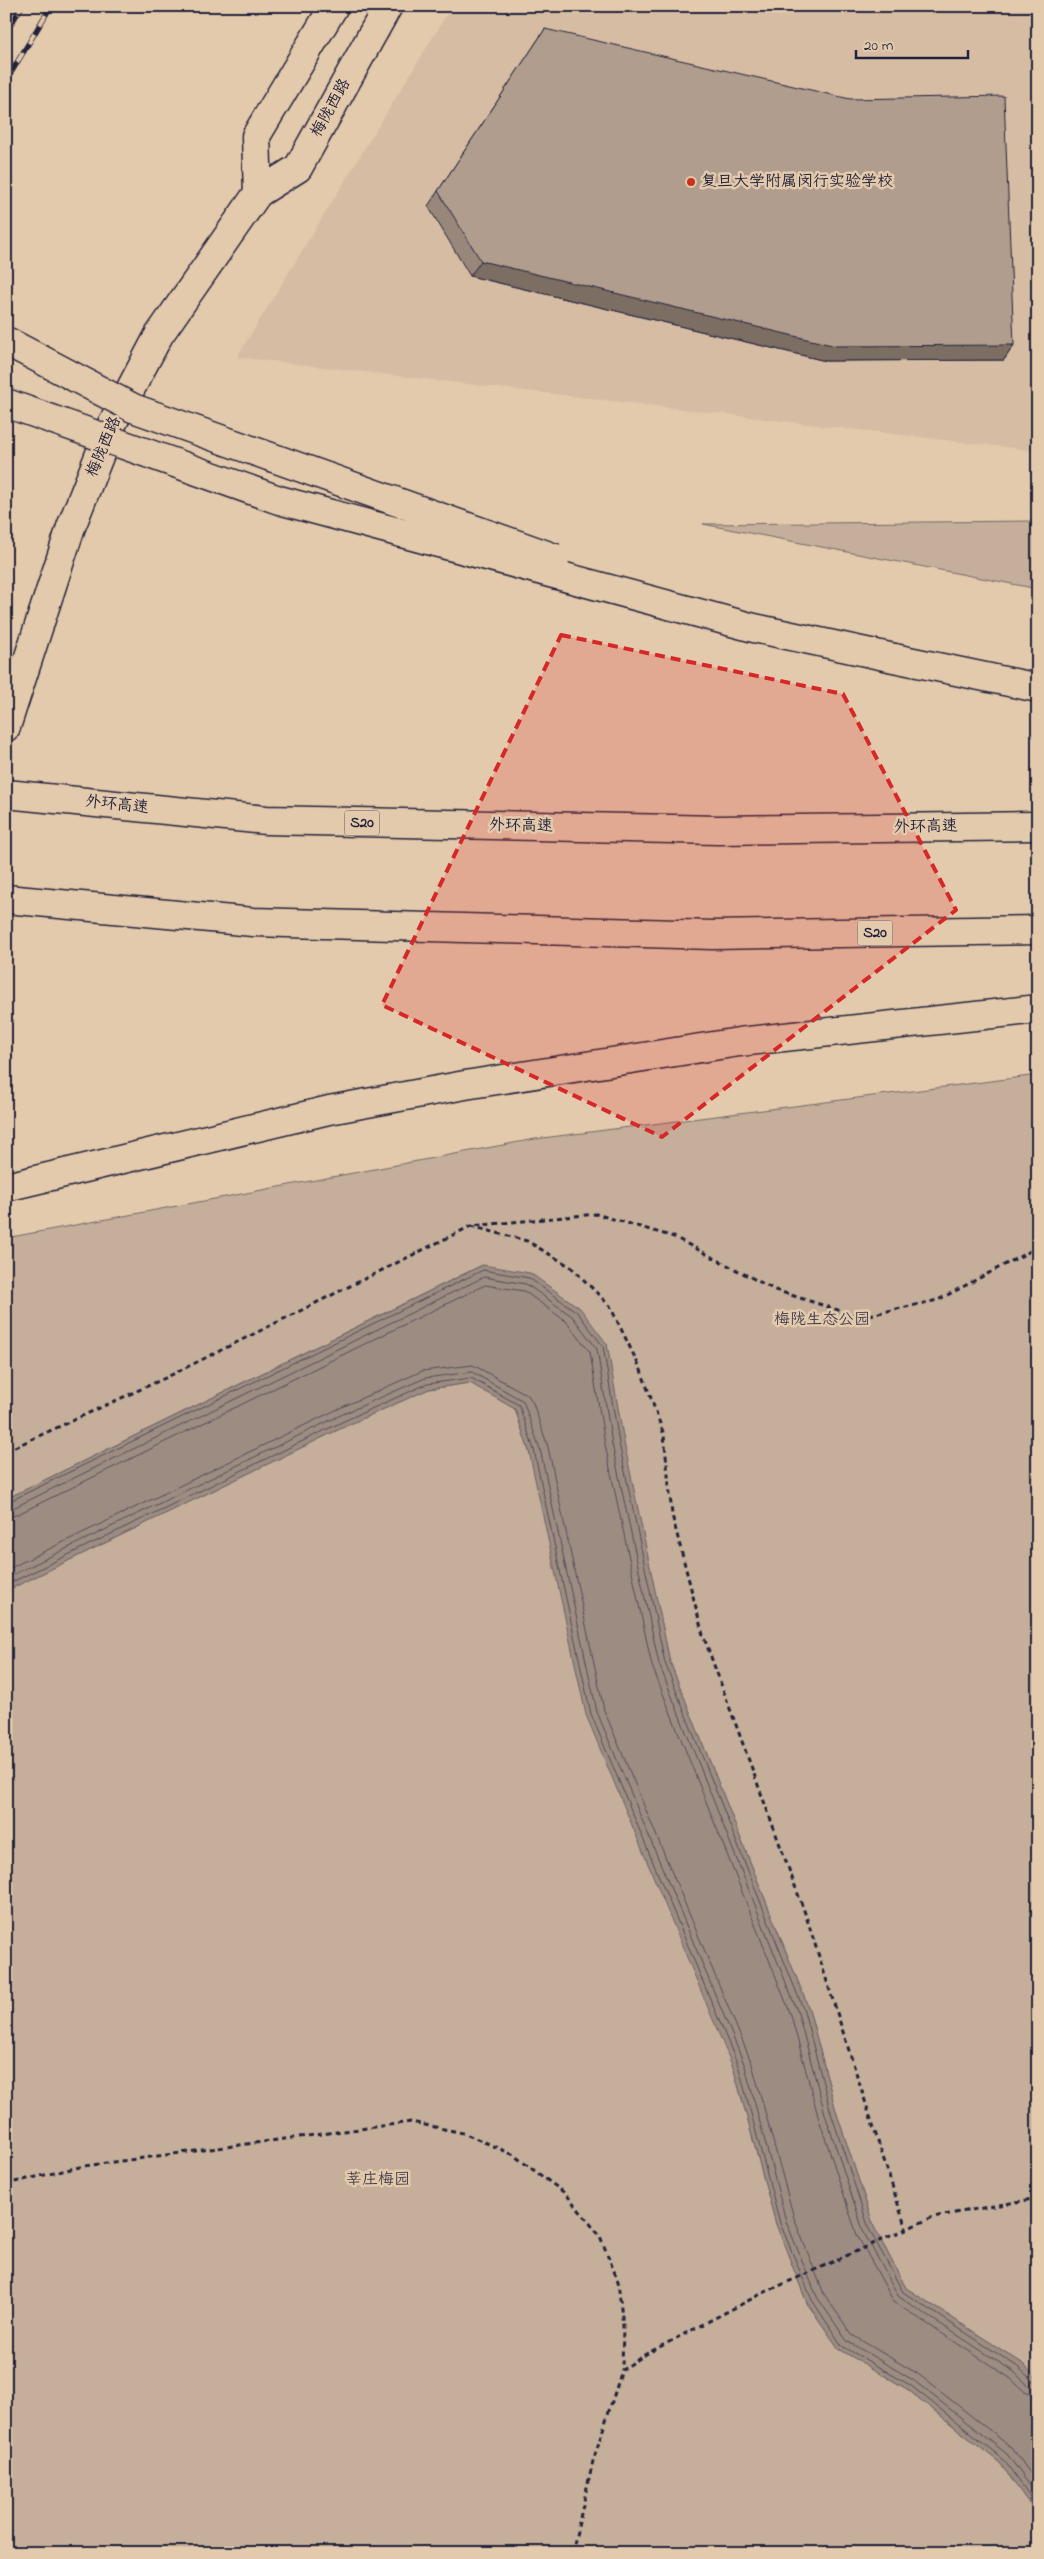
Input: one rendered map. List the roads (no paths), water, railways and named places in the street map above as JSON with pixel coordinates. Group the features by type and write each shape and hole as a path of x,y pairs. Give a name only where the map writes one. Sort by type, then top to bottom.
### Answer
{"main road":[{"path":"258,193 256,136 334,6"},
{"name":"梅陇西路","path":"6,727 71,527 111,426 159,335 258,193 298,168 388,6"},
{"path":"6,341 133,408 754,628"},
{"path":"6,403 279,500 754,628 1038,688"},
{"name":"外环高速","path":"6,794 266,820 718,830 1038,826"},
{"name":"S20","path":"6,898 253,922 713,935 1038,930"},
{"path":"6,1187 329,1110 465,1085 739,1042 1038,1009"}],"water":[{"path":"483,1265 530,1273 580,1308 607,1344 624,1442 670,1662 809,2009 836,2111 874,2227 906,2288 1022,2363 1038,2379 1038,2516 1000,2463 907,2389 839,2349 807,2303 776,2224 734,2070 586,1715 529,1451 515,1409 470,1383 429,1389 348,1425 6,1591 6,1499"}],"railway":[{"path":"6,32 22,6"},
{"path":"6,81 51,6"}],"place":[{"name":"复旦大学附属闵行实验学校","path":"691,182"}],"park label":[{"name":"梅陇生态公园","path":"822,1320"},
{"name":"莘庄梅园","path":"378,2180"}]}
